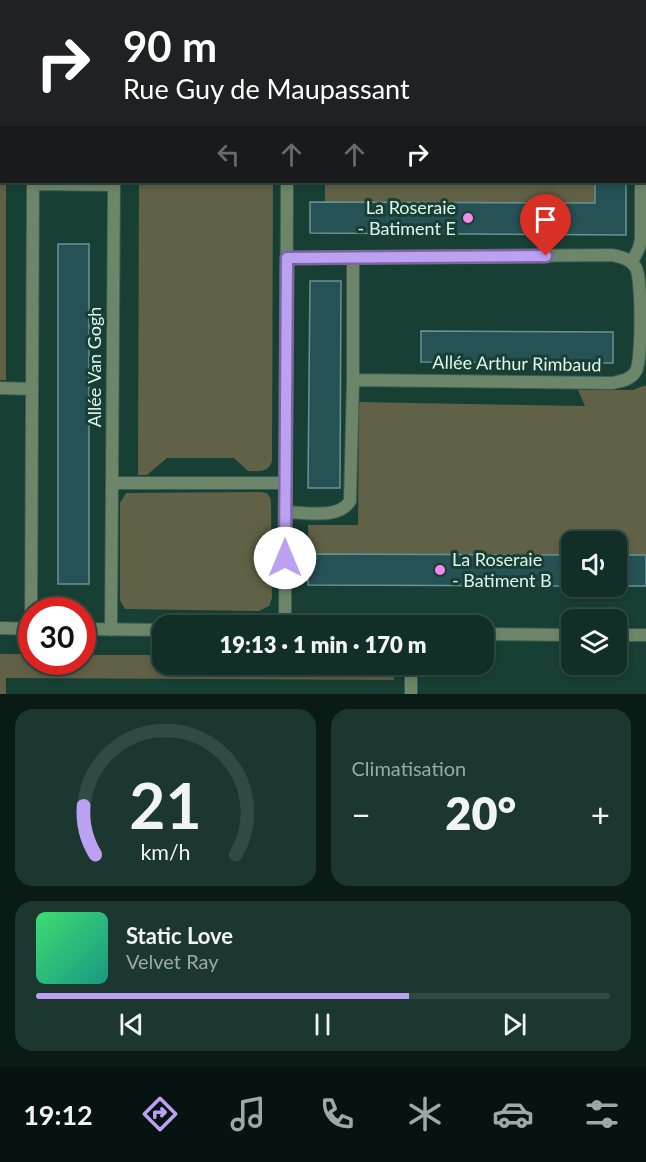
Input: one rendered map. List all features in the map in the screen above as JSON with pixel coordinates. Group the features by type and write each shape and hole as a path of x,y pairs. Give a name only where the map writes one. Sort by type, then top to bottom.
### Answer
{"street":[{"path":"31,597 33,183"},
{"name":"Allée Van Gogh","path":"33,183 114,185 111,630"},
{"path":"285,615 287,183"},
{"path":"287,258 612,255 632,262 641,239 641,183"},
{"path":"286,512 333,512 341,510 350,501 354,380 353,258"},
{"name":"Allée Arthur Rimbaud","path":"354,380 612,383 623,381 631,377 639,363 640,290 636,269 632,262"},
{"path":"0,388 31,389"},
{"path":"112,483 285,483"},
{"path":"0,628 18,629"},
{"path":"96,630 152,630"},
{"path":"494,634 561,635"},
{"path":"627,635 646,635"},
{"path":"411,675 411,694"}],"green space":[{"path":"0,183 6,183 6,380 0,380"},
{"path":"139,183 273,183 271,465 259,471 248,471 234,458 167,458 147,475 138,475"},
{"path":"325,183 595,183 595,203 325,202"},
{"path":"646,386 646,555 627,555 627,531 561,531 561,555 309,554 308,525 358,525 359,402 585,406 578,390 633,390"},
{"path":"126,493 267,493 271,499 272,598 269,606 259,611 125,609 120,600 120,503"},
{"path":"0,654 18,654 18,675 96,675 96,655 152,655 152,675 394,675 394,680 6,678 6,694 0,694"}],"building":[{"name":"La Roseraie - Batiment E","path":"595,183 626,183 626,235 310,233 310,202 595,203"},
{"path":"58,244 89,244 89,584 58,584"},
{"path":"310,281 341,281 340,488 308,488"},
{"path":"421,331 613,332 613,363 421,362"},
{"name":"La Roseraie - Batiment B","path":"309,554 561,555 561,586 308,585"},
{"path":"627,555 646,555 646,586 627,586"}],"place":[{"name":"La Roseraie - Batiment E","path":"468,218"},
{"name":"La Roseraie - Batiment B","path":"440,570"}],"route":[{"path":"285,558 287,258 546,256"}]}
